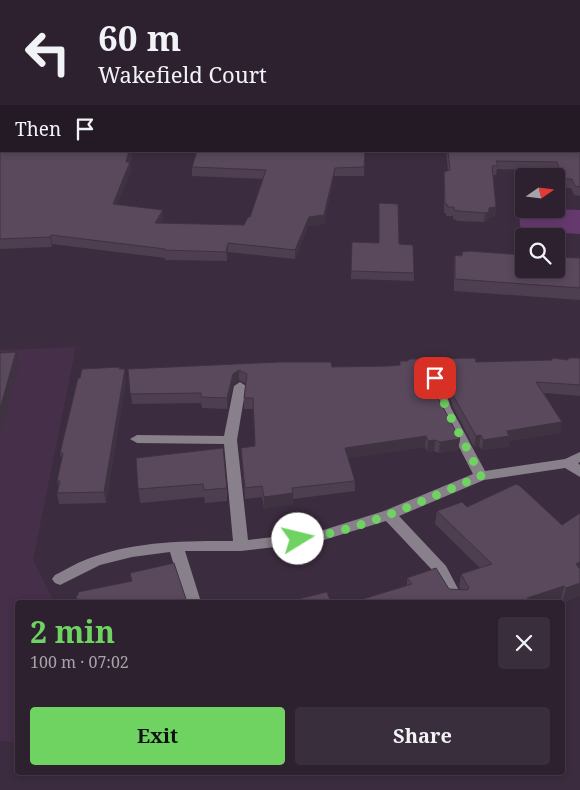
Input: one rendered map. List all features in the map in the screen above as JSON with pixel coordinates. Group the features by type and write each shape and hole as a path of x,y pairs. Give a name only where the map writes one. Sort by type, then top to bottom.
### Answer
{"street":[{"path":"435,378 446,408 481,476"},
{"path":"240,386 230,440 241,546"},
{"path":"137,438 230,440"},
{"path":"60,578 96,561 132,552 176,546 241,546 317,537 389,515 481,476 574,460 580,472"},
{"path":"389,515 441,570 456,600"},
{"path":"176,546 192,600"}],"shaded area":[{"path":"565,209 580,210 580,234 565,233 565,228 524,228 520,226 520,218 565,218"},
{"path":"76,347 33,560 53,600 15,600 15,743 0,741 0,350"}],"building":[{"path":"0,152 129,152 126,162 130,162 113,204 163,210 155,223 244,225 248,217 250,217 266,170 192,167 197,152 365,152 364,167 335,168 324,215 309,217 295,250 228,243 226,252 164,250 51,235 50,237 0,239"},
{"path":"448,152 580,152 580,187 575,186 572,179 565,179 565,168 559,168 557,162 496,161 498,166 492,166 496,207 489,208 489,212 485,213 459,211 454,210 454,207 447,207 447,204 445,204 444,172 450,170"},
{"path":"379,203 398,204 399,244 413,245 414,273 351,271 352,242 379,243"},
{"path":"462,252 515,254 515,278 565,278 565,257 580,258 580,288 455,279 455,255 462,256"},
{"path":"16,352 0,409 0,353"},
{"path":"475,358 476,362 552,360 552,358 568,360 568,358 580,358 580,385 536,382 562,422 507,431 509,436 483,440 481,435 476,436 454,397 444,367 435,362 428,368 438,398 460,439 440,442 435,440 428,441 426,436 345,448 355,481 292,488 293,493 264,497 262,486 245,488 241,448 255,446 253,398 244,398 247,374 239,370 233,374 227,398 201,397 201,393 130,394 128,369 279,362 331,362 332,367 389,366 400,365 400,361 410,359"},
{"path":"120,367 119,369 125,369 104,492 57,493 60,481 57,481 63,453 60,453 78,378 80,378 82,369"},
{"path":"223,448 227,488 204,490 203,484 138,488 136,458"},
{"path":"516,484 562,525 580,513 580,562 576,564 580,569 580,583 527,598 529,600 360,600 412,584 407,578 436,568 449,589 467,590 469,588 461,574 492,564 437,511 462,502 467,507"},
{"path":"174,563 186,600 77,600 76,596 78,592 132,581 130,573"},
{"path":"327,592 330,600 294,600"}],"route":[{"path":"298,539 317,537 389,515 481,476 446,408 435,378"}]}
